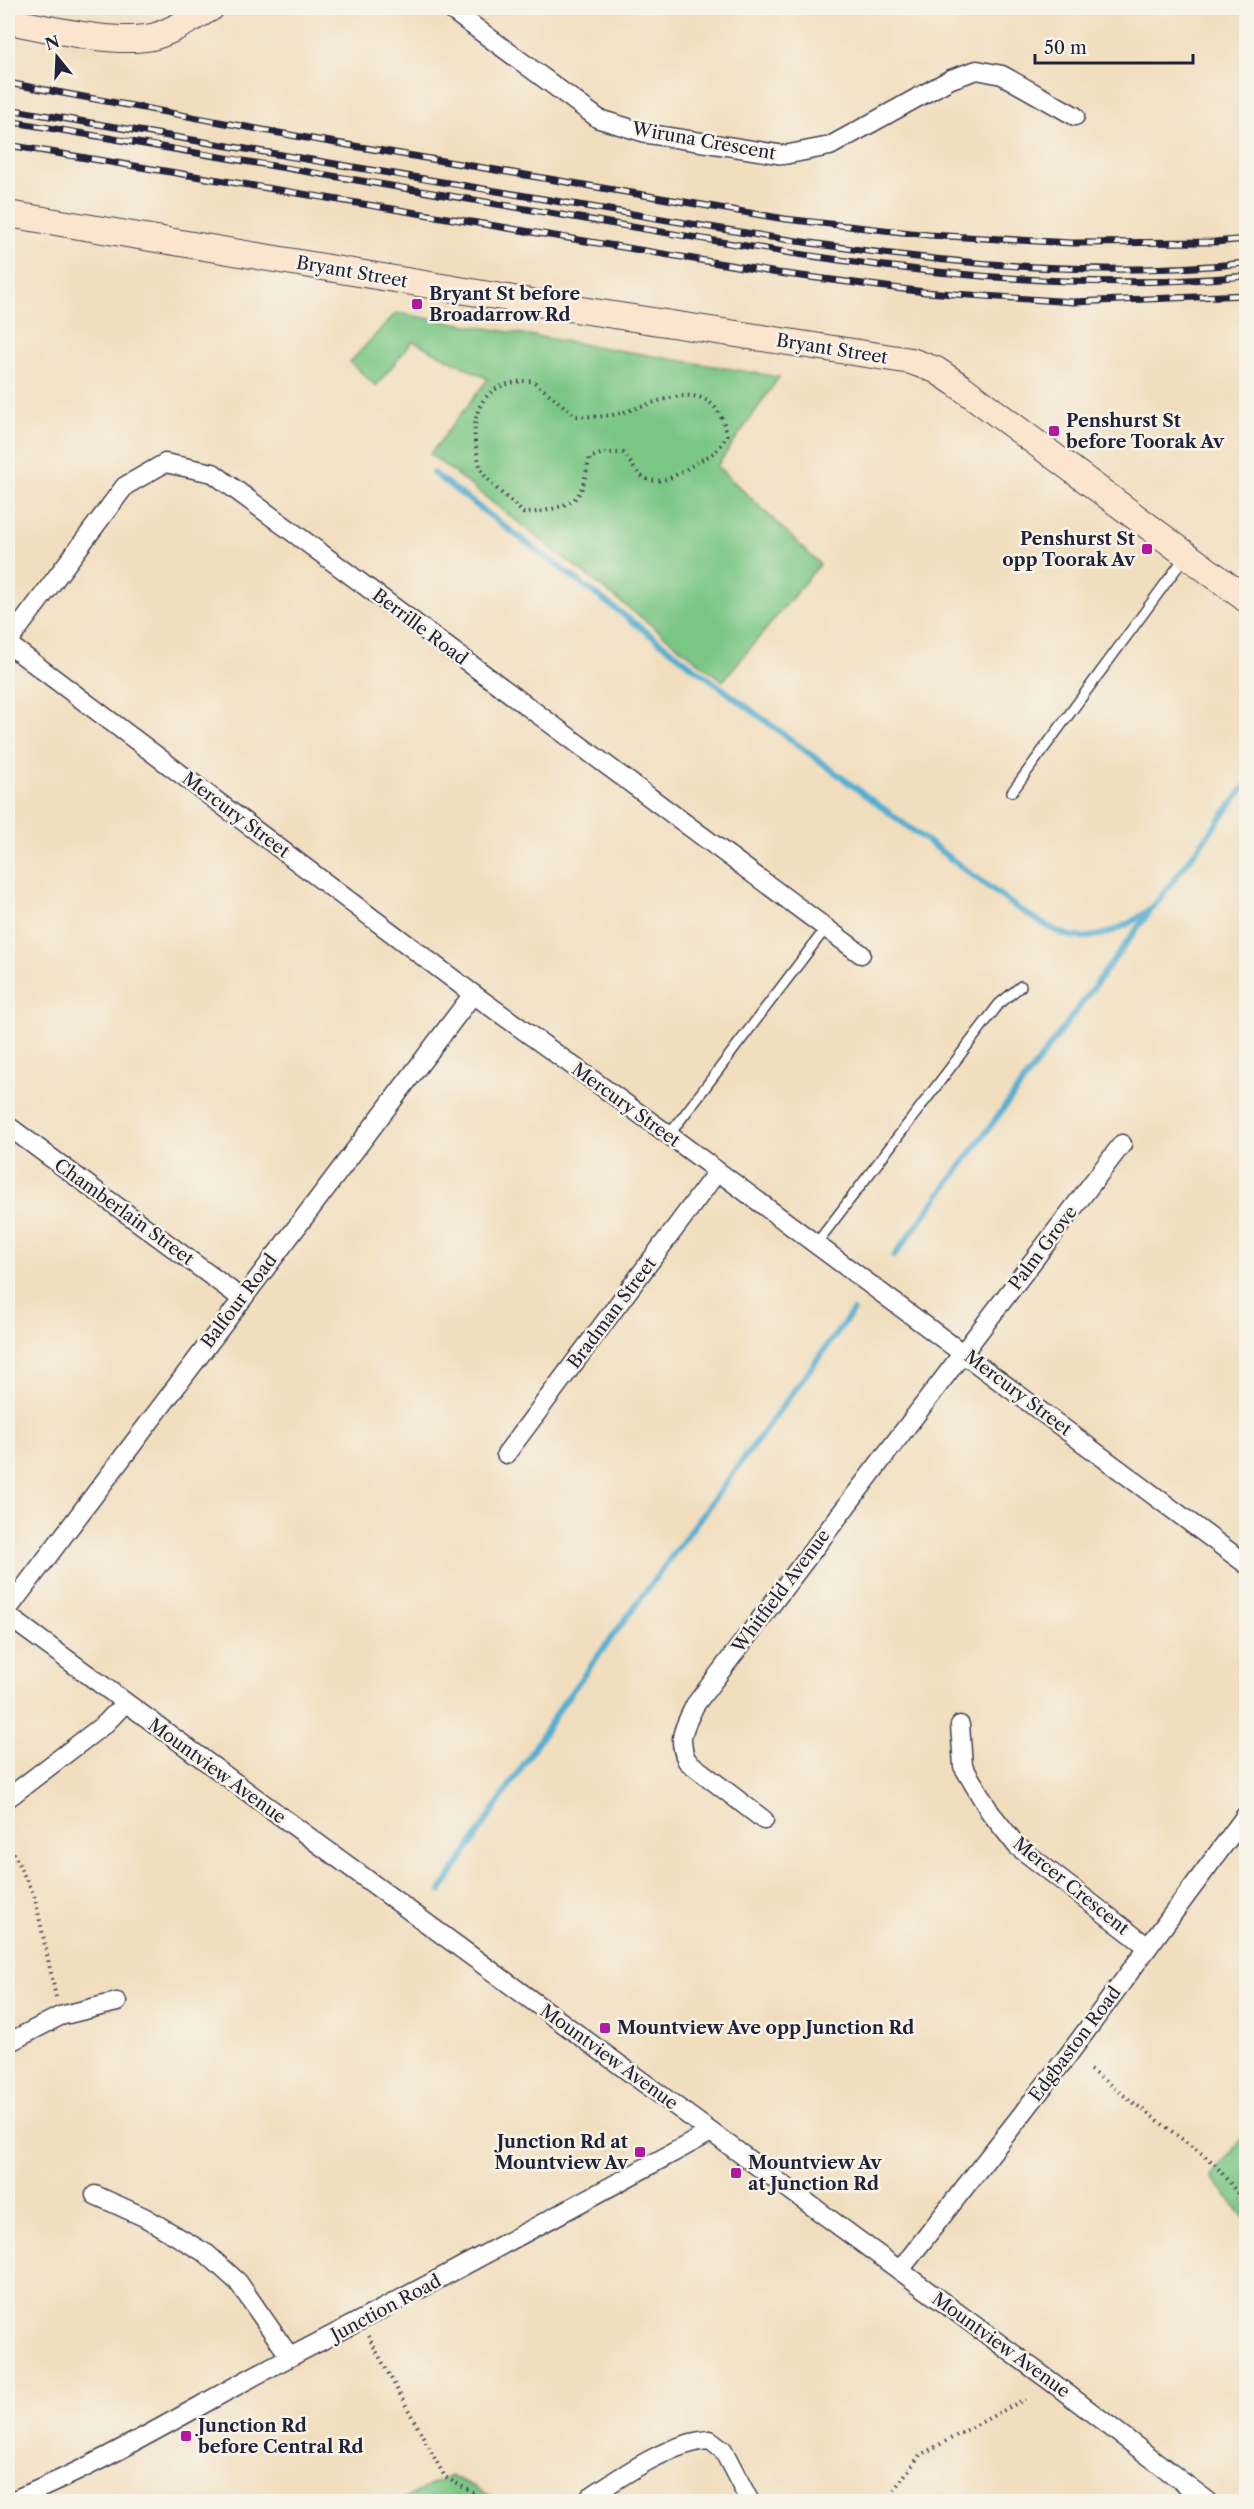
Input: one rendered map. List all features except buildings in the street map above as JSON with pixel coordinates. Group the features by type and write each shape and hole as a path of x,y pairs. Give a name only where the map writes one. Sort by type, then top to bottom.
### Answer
{"street":[{"name":"Wiruna Crescent","path":"448,8 599,119 649,134 784,155 830,146 951,79 977,70 1002,75 1075,116"},
{"path":"8,21 72,32 133,38 152,36 200,13"},
{"name":"Bryant Street","path":"8,214 549,305 911,361 936,370 957,384 1187,555 1245,594"},
{"name":"Berrille Road","path":"8,643 125,486 165,463 213,473 861,954"},
{"name":"Mercury Street","path":"8,643 473,993 963,1352 1246,1564"},
{"name":"Balfour Road","path":"8,1609 473,993"},
{"name":"Chamberlain Street","path":"8,1126 242,1298"},
{"name":"Palm Grove","path":"963,1352 1122,1144"},
{"name":"Bradman Street","path":"506,1454 717,1172"},
{"name":"Whitfield Avenue","path":"764,1820 687,1761 681,1748 682,1734 695,1704 963,1352"},
{"name":"Mountview Avenue","path":"8,1616 900,2270 1209,2502"},
{"path":"8,1798 106,1724 125,1704"},
{"name":"Mercer Crescent","path":"960,1725 963,1766 990,1812 1017,1846 1148,1947"},
{"name":"Edgbaston Road","path":"900,2270 1069,2054 1246,1815"},
{"path":"8,2043 60,2016 117,2002"},
{"name":"Junction Road","path":"14,2497 58,2482 290,2357 361,2322 711,2132"},
{"path":"95,2194 144,2217 207,2254 237,2282 290,2357"},
{"path":"590,2497 636,2466 697,2440 710,2440 723,2450 750,2502"},
{"path":"54,2502 58,2482"}],"lane":[{"path":"1012,792 1187,555"},
{"path":"669,1135 826,928"},
{"path":"816,1244 999,1004 1021,986"}],"path":[{"path":"533,381 576,416 618,413 670,396 684,395 707,402 718,410 724,420 727,435 721,446 710,457 693,465 682,474 667,480 653,480 640,476 623,453 603,453 590,458 579,495 570,502 537,513 523,513 484,475 479,464 474,426 476,413 495,388 507,383 533,381"},
{"path":"8,1842 36,1898 60,2016"},
{"path":"1090,2070 1214,2163 1246,2204"},
{"path":"361,2322 445,2477 489,2502"},
{"path":"892,2502 895,2488 920,2455 1025,2399"}],"green space":[{"path":"396,313 779,377 717,466 820,564 723,681 430,454 488,379 413,341 376,386 350,362"},
{"path":"1246,2133 1246,2220 1211,2176"},
{"path":"450,2475 501,2501 400,2501"}],"waterway":[{"path":"433,473 1017,908 1043,924 1071,936 1094,936 1105,934 1127,924 1156,904"},
{"path":"1154,906 1246,785"},
{"path":"894,1256 1148,914"},
{"path":"441,1891 564,1702 853,1311"}],"railway":[{"path":"8,83 301,137 785,219 929,235 1072,243 1215,242 1246,239"},
{"path":"8,109 763,236 923,258 1085,269 1165,268 1246,263"},
{"path":"8,121 683,236 843,260 1004,278 1165,281 1246,276"},
{"path":"8,145 778,273 925,292 1073,302 1246,295"}],"place":[{"name":"Bryant St before Broadarrow Rd","path":"417,304"},
{"name":"Penshurst St before Toorak Av","path":"1054,431"},
{"name":"Penshurst St opp Toorak Av","path":"1147,549"},
{"name":"Mountview Ave opp Junction Rd","path":"605,2028"},
{"name":"Junction Rd at Mountview Av","path":"640,2152"},
{"name":"Mountview Av at Junction Rd","path":"736,2173"},
{"name":"Junction Rd before Central Rd","path":"186,2436"}]}
